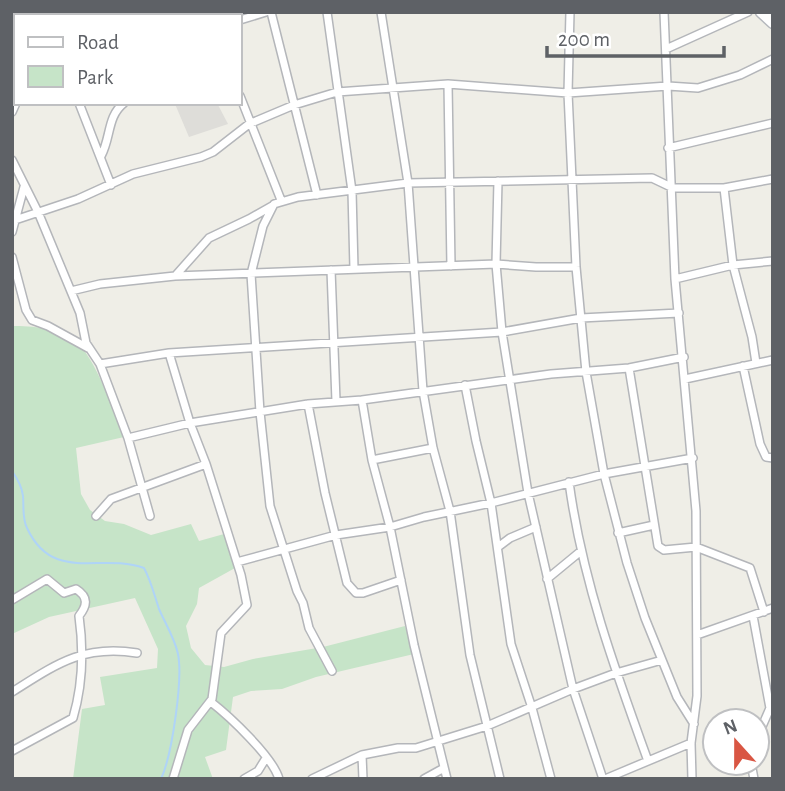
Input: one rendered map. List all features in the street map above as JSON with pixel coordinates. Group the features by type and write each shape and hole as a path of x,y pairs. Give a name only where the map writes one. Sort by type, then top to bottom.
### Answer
{"street":[{"path":"242,19 266,12"},
{"path":"271,12 317,195"},
{"path":"327,12 352,191 354,269"},
{"path":"381,12 408,183 423,391 433,448 450,512 466,633 500,779"},
{"path":"570,12 568,93 576,267 586,372 604,474 618,533 645,618 677,697 694,724"},
{"path":"664,12 675,279 693,458 697,635 696,696 691,743 692,779"},
{"path":"666,50 748,12"},
{"path":"761,12 773,23"},
{"path":"14,220 148,170 201,157 213,152 249,124 294,105 337,92 448,84 568,93 667,86 698,88 740,75 773,59"},
{"path":"448,84 451,266"},
{"path":"242,102 277,202"},
{"path":"80,105 102,156 111,185"},
{"path":"102,156 114,111 122,105"},
{"path":"668,148 773,123"},
{"path":"12,160 38,212 71,291 88,348"},
{"path":"175,276 209,237 249,219 277,202 317,195 408,183 652,178 673,188 724,188 773,179"},
{"path":"498,181 496,264 502,332 528,493 573,689 604,779 691,743"},
{"path":"12,232 24,187"},
{"path":"724,188 733,265 756,363"},
{"path":"277,202 263,226 251,274 260,412 270,506 309,628 332,671"},
{"path":"12,257 26,310 32,320 88,348 100,364 128,439 150,516"},
{"path":"675,279 733,265 773,261"},
{"path":"71,291 100,284 175,276 496,264 576,267"},
{"path":"331,270 336,401"},
{"path":"100,364 169,353 502,332 582,318 679,313"},
{"path":"169,353 237,562 247,605 220,633 211,702 195,717 188,730 173,779"},
{"path":"128,439 190,422 308,404 629,368 684,357"},
{"path":"685,379 773,360"},
{"path":"743,366 760,444 766,457 773,458"},
{"path":"629,368 657,543 661,549 696,547 750,568 764,612"},
{"path":"465,386 491,503 511,644 551,779"},
{"path":"362,400 372,460 390,527 447,779"},
{"path":"308,404 346,583 356,593 363,593 401,580"},
{"path":"372,460 433,448"},
{"path":"237,562 336,535 390,527 604,474 693,458"},
{"path":"96,516 111,499 206,464"},
{"path":"569,482 576,532 599,621 648,761"},
{"path":"618,533 654,526"},
{"path":"498,547 510,538 536,527"},
{"path":"547,579 581,551"},
{"path":"12,600 47,579 64,593 79,590 86,604 79,616 82,655 80,695 73,718 12,751"},
{"path":"697,635 773,608"},
{"path":"753,617 771,707"},
{"path":"12,692 54,665 82,655 112,651 136,653"},
{"path":"312,779 362,755 438,742 487,726 616,673 662,660"},
{"path":"211,702 235,723 266,758 279,779"},
{"path":"362,755 363,779"},
{"path":"244,779 258,771 266,758"},
{"path":"424,779 444,768"}],"shaded area":[{"path":"175,105 218,105 228,124 189,137"}],"green space":[{"path":"12,326 53,331 75,341 90,359 103,386 124,437 76,448 81,494 90,510 105,521 124,524 151,535 191,524 199,541 224,534 235,568 199,588 197,604 186,626 191,648 205,665 224,667 323,647 405,626 414,654 316,677 282,689 251,691 233,697 226,750 205,757 213,779 73,779 82,709 105,705 100,677 157,668 158,649 135,598 49,617 12,634"}],"waterway":[{"path":"12,471 22,493 27,528 38,545 50,556 79,563 127,564 144,568 175,643 179,666 173,736 161,779"}]}
